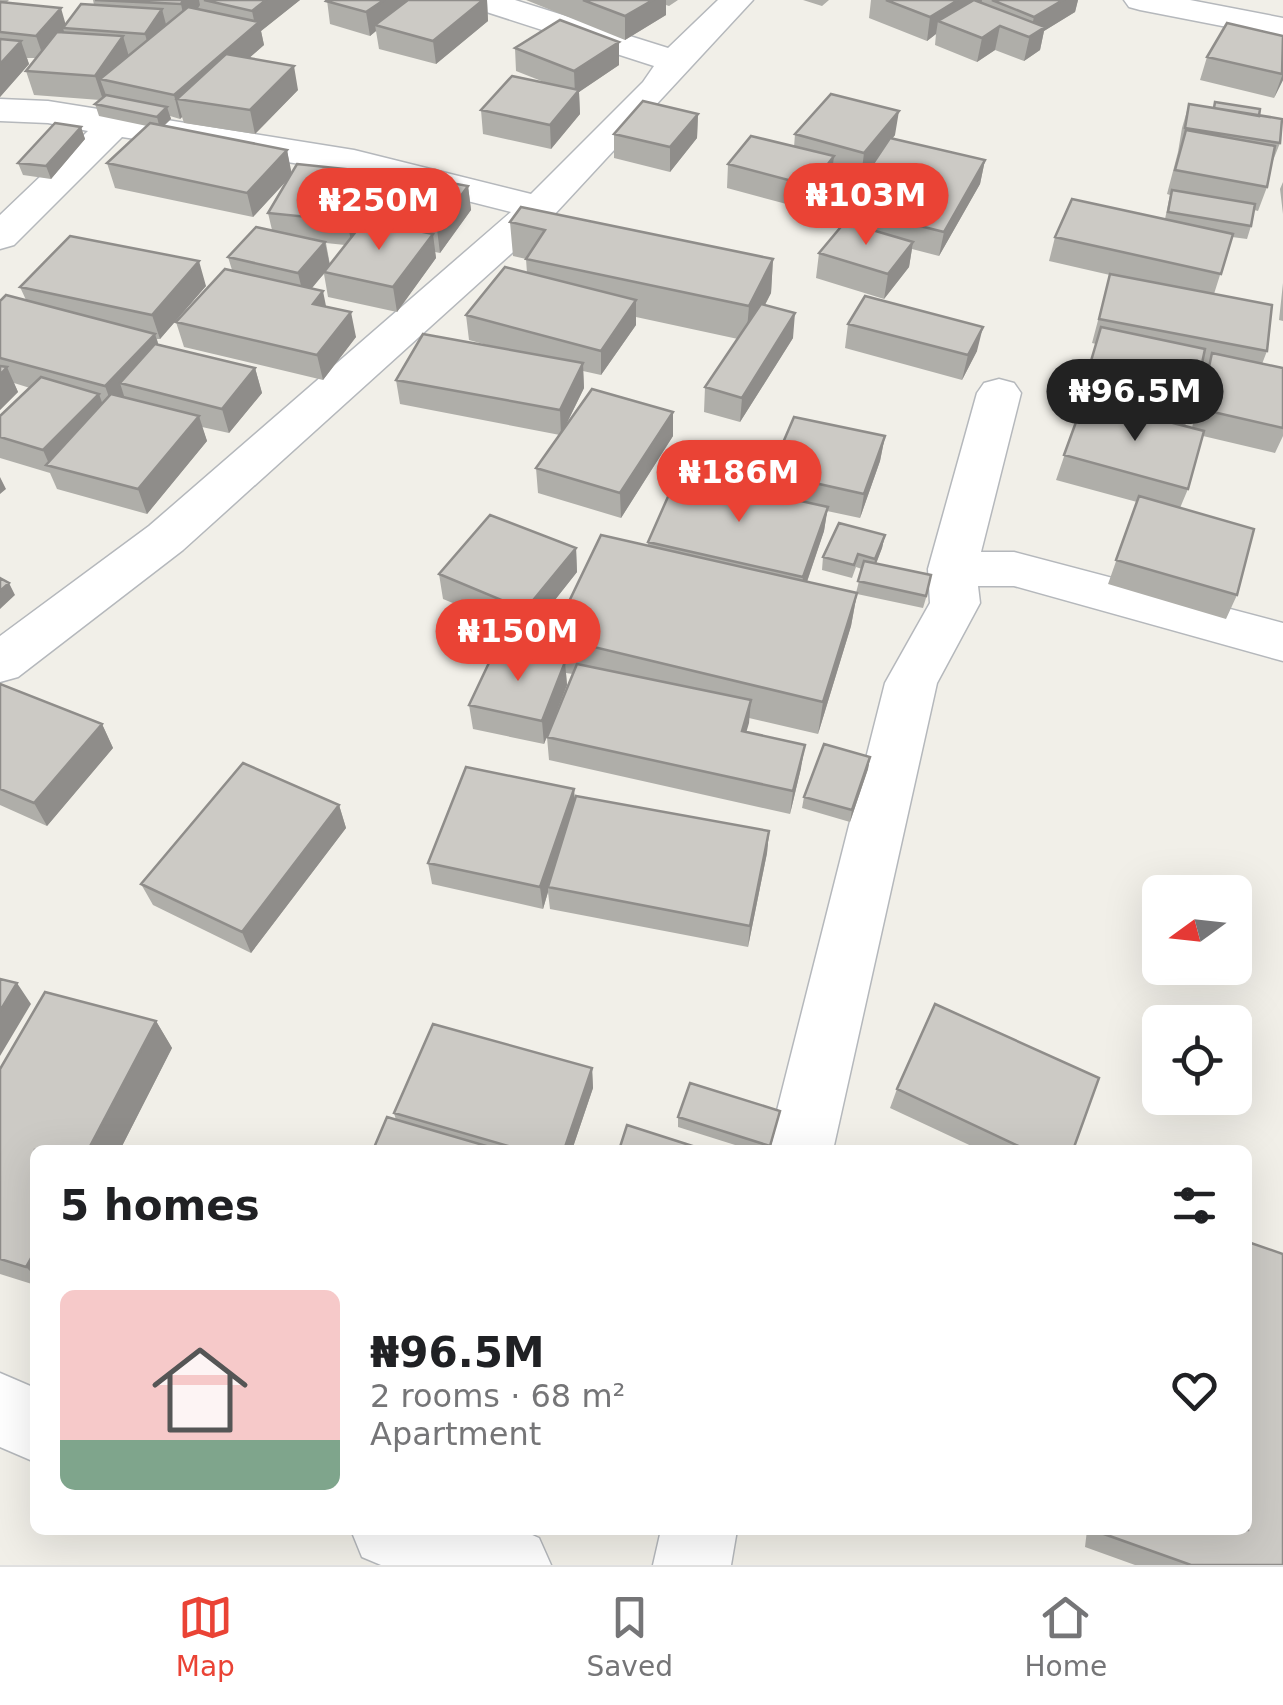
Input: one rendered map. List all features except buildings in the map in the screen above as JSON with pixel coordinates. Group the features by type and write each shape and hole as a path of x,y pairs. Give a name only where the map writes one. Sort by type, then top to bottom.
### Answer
{"street":[{"path":"482,0 674,62"},
{"path":"0,663 166,538 540,208 656,89 674,62 737,0"},
{"path":"1140,0 1283,28"},
{"path":"0,110 48,112 354,161 540,208"},
{"path":"0,237 108,130 104,123"},
{"path":"801,1145 911,683 955,604 952,569 999,393"},
{"path":"952,569 1014,569 1283,642"},
{"path":"0,1410 30,1423"},
{"path":"407,1535 512,1565"},
{"path":"692,1565 698,1535"}]}
